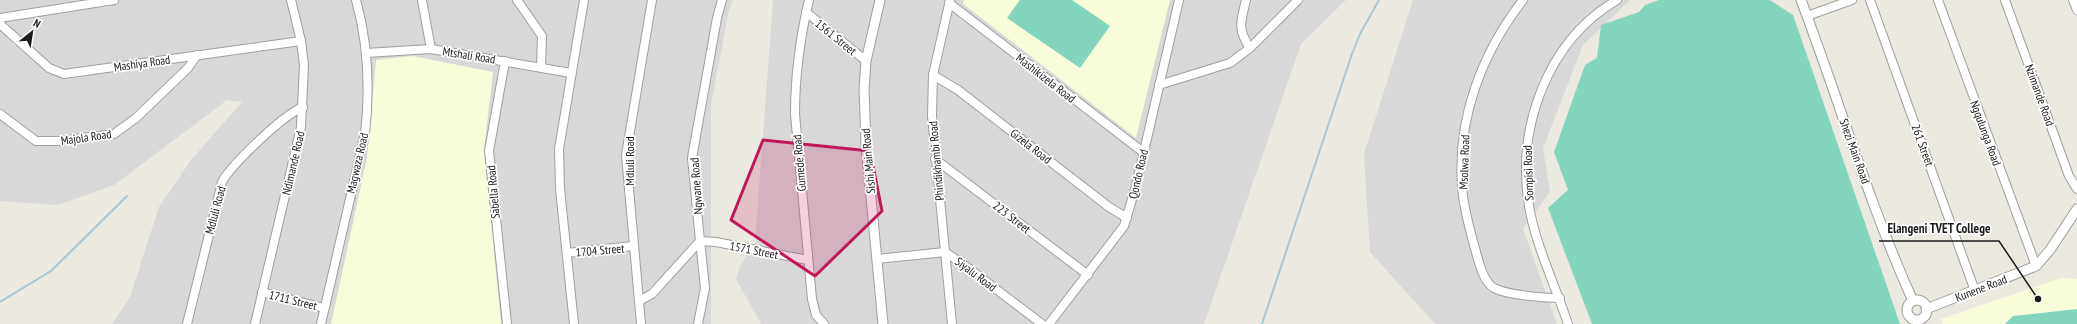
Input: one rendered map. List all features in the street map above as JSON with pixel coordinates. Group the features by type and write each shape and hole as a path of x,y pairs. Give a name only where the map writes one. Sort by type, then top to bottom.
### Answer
{"street":[{"path":"0,18 114,0"},
{"name":"Ndimande Road","path":"255,324 301,127 304,64 301,41 291,0"},
{"name":"Magwaza Road","path":"321,324 365,134 366,53 356,0"},
{"path":"422,0 432,49"},
{"path":"517,0 542,36 541,67"},
{"path":"574,324 560,189 559,149 584,0"},
{"name":"Mdluli Road","path":"641,324 626,164 627,141 652,0"},
{"name":"Ngwane Road","path":"698,324 705,288 692,158 717,18 722,0"},
{"name":"Gumede Road","path":"809,0 799,54 795,88 795,114 808,260 814,309 824,324"},
{"name":"Sishi Main Road","path":"880,0 866,61 865,122 883,324"},
{"name":"Qondo Road","path":"1049,324 1121,232 1127,218 1178,0"},
{"path":"1246,0 1240,29 1243,38 1250,48"},
{"path":"1159,85 1222,67 1239,57 1298,0"},
{"name":"Msolwa Road","path":"1522,0 1499,34 1476,84 1466,125 1462,165 1462,186 1467,220 1487,281 1493,288 1500,291 1560,298"},
{"name":"Sompisi Road","path":"1568,324 1529,207 1526,158 1528,136 1537,101 1554,63 1581,28 1607,6 1617,0"},
{"name":"Shezi Main Road","path":"1801,0 1870,194 1900,272 1913,301"},
{"path":"1807,16 1852,0"},
{"name":"261 Street","path":"1870,0 1975,291"},
{"name":"Ngqulunga Road","path":"1938,0 2036,266"},
{"name":"Nzimande Road","path":"2005,0 2069,176 2077,189"},
{"path":"2073,0 2077,10"},
{"name":"Phindikhambi Road","path":"950,1 933,75 932,116 952,324"},
{"name":"Mashikizela Road","path":"950,1 1143,152"},
{"name":"1561 Street","path":"806,12 866,61"},
{"name":"Mashiya Road","path":"0,24 49,68 64,74 301,41"},
{"name":"Mtshali Road","path":"366,53 432,49 571,73"},
{"name":"Majola Road","path":"2,119 29,137 44,142 114,134 136,118 188,68 197,55"},
{"name":"Sabella Road","path":"505,61 489,151 507,324"},
{"name":"Gizela Road","path":"933,75 958,90 1109,207 1127,218"},
{"name":"Mdluli Road","path":"188,324 222,182 235,165 278,124 293,111 303,107"},
{"name":"223 Street","path":"935,159 957,174 1088,275"},
{"name":"Kunene Road","path":"1926,309 2036,266 2050,250 2077,209"},
{"path":"639,301 655,290 700,241"},
{"name":"1571 Street","path":"700,241 716,242 808,260"},
{"name":"1704 Street","path":"567,253 633,246"},
{"name":"Siyalu Road","path":"877,259 945,252 1042,324"},
{"name":"1711 Street","path":"262,292 324,308"},
{"path":"1913,301 1923,303 1926,309 1925,315 1921,322 1914,320 1908,315 1908,306 1913,301"}],"highlighted area":[{"path":"763,140 870,151 882,211 815,276 731,220"}],"shaded area":[{"path":"0,0 733,0 729,10 711,104 711,324 112,324 130,297 159,207 191,160 242,102 227,100 114,185 58,205 0,201"},
{"path":"773,0 1346,0 1301,44 1204,324 761,324 736,279 740,266 755,243"},
{"path":"964,0 1170,0 1136,138 963,4"},
{"path":"1413,0 1630,0 1583,45 1543,148 1550,192 1523,229 1557,324 1435,324 1370,252 1364,154"},
{"path":"413,56 493,72 484,150 501,324 331,324 367,158 376,60"},
{"path":"2061,278 2077,279 2077,324 1943,324 1941,319"}],"green space":[{"path":"1020,0 1072,0 1110,26 1080,68 1007,18"},
{"path":"1659,0 1770,0 1793,15 1900,324 1592,324 1548,208 1568,190 1554,152 1585,65 1597,58 1601,25 1639,12 1645,5"},
{"path":"2077,309 2077,324 2005,324 2013,316"}],"waterway":[{"path":"1262,324 1352,54 1360,34 1379,0"},
{"path":"0,302 51,271 127,196"}],"place":[{"name":"Elangeni TVET College","path":"2038,299"}]}
